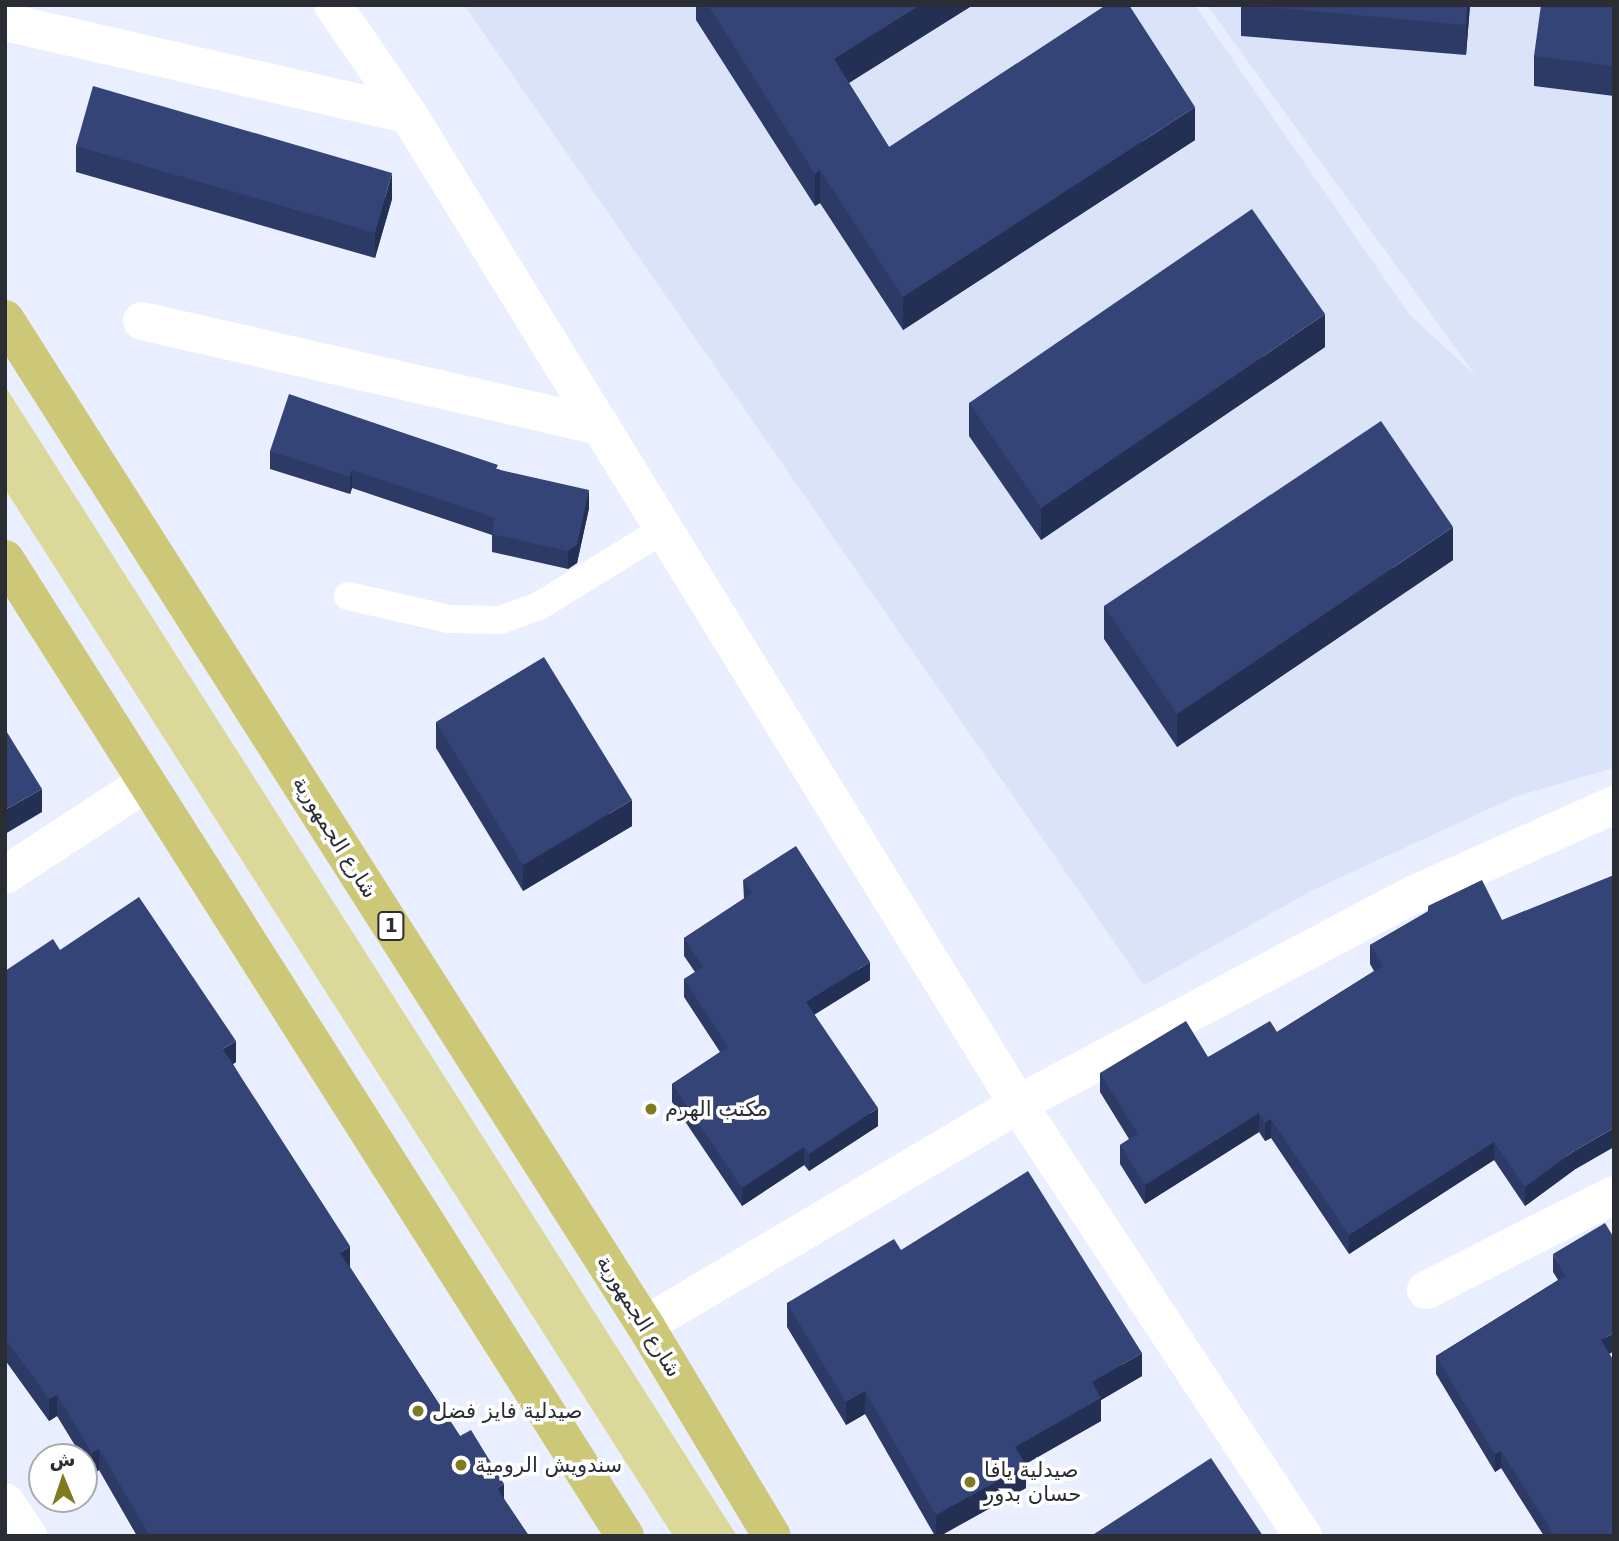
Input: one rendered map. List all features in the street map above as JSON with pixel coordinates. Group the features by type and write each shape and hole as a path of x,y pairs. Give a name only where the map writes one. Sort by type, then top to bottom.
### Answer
{"main road":[{"name":"شارع الجمهورية","path":"5,319 645,1325 772,1536"},
{"path":"5,559 144,783 625,1536"}],"street":[{"path":"333,5 408,114 1018,1104 1303,1536"},
{"path":"5,22 408,114"},
{"path":"142,321 601,426"},
{"path":"5,876 144,783"},
{"path":"645,1325 1018,1104 1415,894 1614,805"},
{"path":"1426,1290 1614,1195"},
{"path":"5,1503 28,1536"}],"lane":[{"path":"348,596 449,620 500,620 539,606 664,529"}],"shaded area":[{"path":"464,5 1195,5 1409,314 1476,376 1207,5 1614,5 1614,768 1517,796 1311,891 1144,985"},
{"path":"5,386 737,1536 673,1536 5,489"}],"building":[{"path":"708,5 920,5 834,59 889,147 1106,5 1129,5 1195,107 903,297 820,170 815,174"},
{"path":"1244,5 1467,5 1466,25"},
{"path":"1541,5 1614,5 1614,66 1534,56"},
{"path":"93,86 392,173 375,233 76,146"},
{"path":"1252,209 1325,314 1041,508 969,403"},
{"path":"289,394 498,465 496,469 589,490 577,545 568,551 492,534 495,518 352,470 350,477 270,451"},
{"path":"1381,421 1453,527 1177,714 1104,606"},
{"path":"544,657 632,800 523,865 436,722"},
{"path":"5,729 42,789 5,810"},
{"path":"796,846 870,962 806,1002 878,1108 809,1154 804,1147 742,1188 672,1084 728,1047 684,979 703,967 684,938 752,893 743,880"},
{"path":"1614,875 1614,1128 1574,1151 1525,1187 1494,1142 1349,1235 1271,1119 1265,1123 1259,1113 1145,1185 1120,1145 1138,1134 1100,1073 1186,1021 1208,1057 1270,1021 1277,1032 1383,966 1370,945 1430,910 1428,906 1482,880 1502,920"},
{"path":"139,897 236,1041 223,1049 350,1246 340,1253 460,1436 471,1430 504,1484 497,1488 529,1536 150,1536 98,1450 98,1443 86,1443 57,1395 49,1399 5,1338 5,971 53,939 60,950"},
{"path":"1028,1171 1142,1353 1092,1382 1101,1398 1015,1447 1026,1465 936,1515 865,1391 846,1402 787,1303 894,1239 901,1250"},
{"path":"1605,1223 1614,1238 1614,1333 1601,1340 1614,1361 1614,1536 1555,1536 1501,1451 1495,1454 1436,1356 1566,1276 1553,1254"},
{"path":"1211,1458 1263,1536 1091,1536"}],"place":[{"name":"مكتب الهرم","path":"651,1109"},
{"name":"صيدلية فايز فضل","path":"418,1411"},
{"name":"سندويش الرومية","path":"461,1465"},
{"name":"صيدلية يافا حسان بدور","path":"970,1482"}]}
